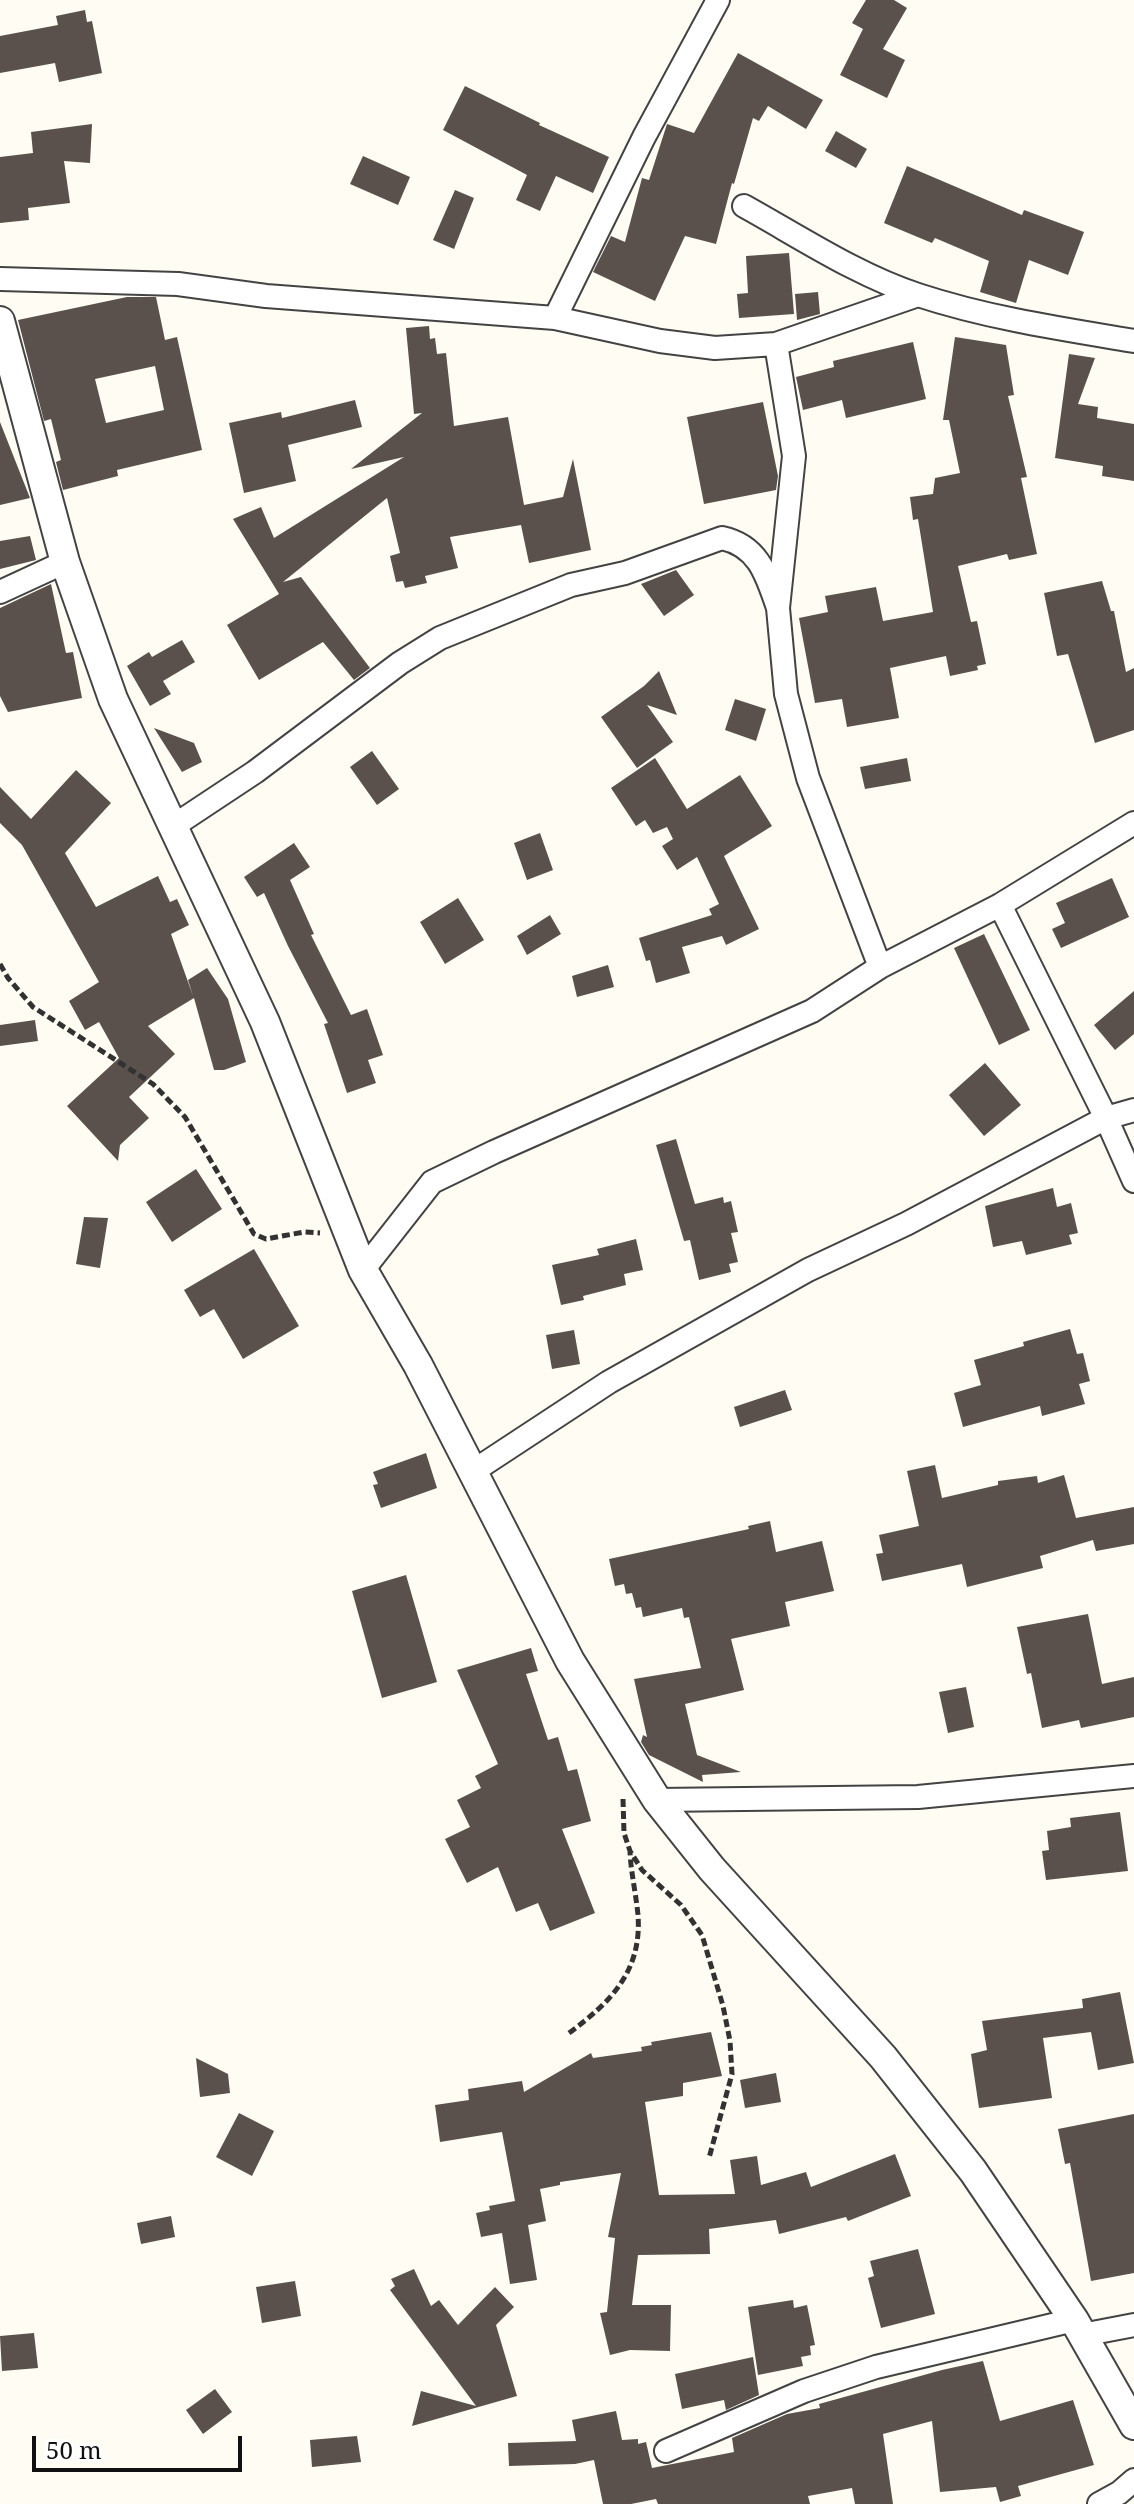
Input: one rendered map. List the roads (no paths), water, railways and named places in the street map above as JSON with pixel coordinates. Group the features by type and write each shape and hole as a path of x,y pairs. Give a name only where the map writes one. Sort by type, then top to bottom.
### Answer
{"street":[{"path":"555,318 644,137 718,0"},
{"path":"744,206 870,275 918,295 1016,320 1134,341"},
{"path":"0,279 178,284 266,296 555,318 645,339 701,346 776,344 918,295"},
{"path":"0,321 65,562 113,699 265,1022 363,1270 418,1365 570,1661 657,1800 712,1869 883,2057 973,2171 1078,2328 1134,2425"},
{"path":"776,344 794,456 778,608 786,694 808,778 880,967"},
{"path":"172,827 255,772 400,663 440,638 571,585 625,573 722,538 737,542 756,556 765,569 778,608"},
{"path":"0,592 65,562"},
{"path":"363,1270 432,1182 812,1011 880,967 1000,905 1134,823"},
{"path":"1000,905 1134,1181"},
{"path":"472,1472 609,1382 808,1270 906,1224 1106,1118 1134,1110"},
{"path":"657,1800 918,1797 1134,1776"},
{"path":"666,2451 804,2391 876,2367 1078,2328 1134,2325"},
{"path":"1099,2504 1134,2480"}]}
